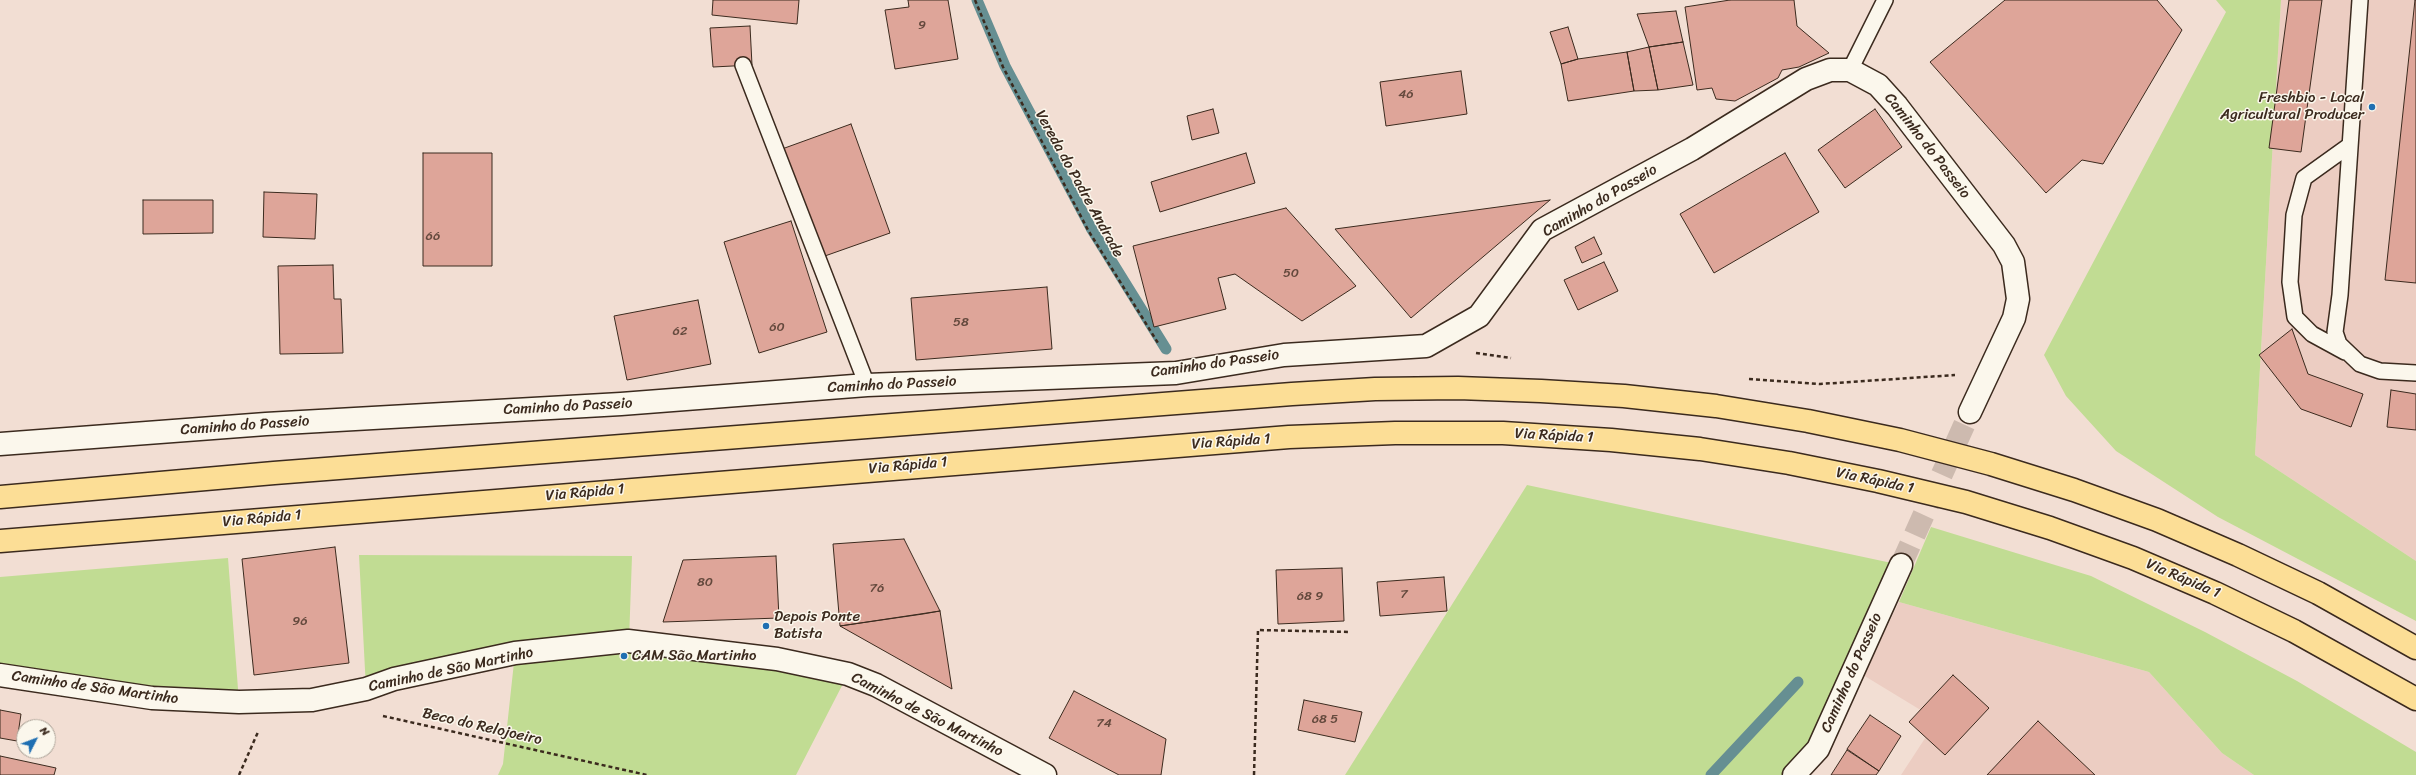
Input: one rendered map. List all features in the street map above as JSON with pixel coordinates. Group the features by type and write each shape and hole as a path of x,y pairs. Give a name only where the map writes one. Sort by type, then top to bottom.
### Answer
{"highway":[{"path":"0,497 274,473 1284,395 1375,389 1450,388 1548,391 1624,396 1716,406 1808,421 1900,440 1991,464 2074,490 2158,520 2318,593 2416,648"},
{"name":"Via Rápida 1","path":"0,540 1288,437 1395,432 1503,433 1611,440 1722,453 1863,478 1966,502 2050,528 2133,558 2215,593 2294,631 2416,699"}],"street":[{"name":"Caminho do Passeio","path":"0,444 266,424 621,404 867,385 1176,373 1284,355 1426,346 1479,316 1542,230 1692,149 1806,79 1830,70 1850,70 1878,85 1897,106 2004,245 2013,262 2017,282 2018,299 2014,318 1990,373 1970,412"},
{"name":"Caminho do Passeio","path":"1794,775 1818,749 1901,565"},
{"name":"Caminho de São Martinho","path":"0,675 152,698 239,702 312,700 366,688 401,678 515,653 628,641 777,659 848,674 876,685 1045,775"}],"lane":[{"path":"1850,70 1885,0"},
{"path":"2346,353 2339,344 2335,332 2360,0"},
{"path":"743,65 867,385"},
{"path":"2350,145 2304,178 2294,215 2290,282 2295,316 2312,334 2346,353 2360,364 2380,371 2416,373"}],"path":[{"name":"Vereda do Padre Andrade","path":"975,0 1003,67 1088,230 1176,373"},
{"path":"1474,353 1513,358"},
{"path":"1741,378 1820,384 1990,373"},
{"path":"1254,775 1258,630 1350,632"},
{"path":"239,775 272,701"},
{"name":"Beco do Relojoeiro","path":"375,714 647,775"}],"shaded area":[{"path":"2281,0 2416,0 2416,561 2255,455"},
{"path":"1899,602 2149,672 2222,753 2254,775 1901,775 1937,720 1863,675"}],"green space":[{"path":"2216,0 2281,0 2255,455 2416,561 2416,621 2218,517 2116,451 2066,396 2044,355 2226,12"},
{"path":"1527,485 1901,565 1794,775 1345,775"},
{"path":"1931,527 2091,576 2205,632 2297,681 2416,752 2416,775 2254,775 2222,753 2149,672 1899,602"},
{"path":"359,555 632,556 629,641 848,674 796,775 498,775 503,764 515,653 366,689"},
{"path":"228,558 239,702 0,675 0,577"}],"building":[{"path":"713,0 799,0 797,24 712,15"},
{"path":"908,0 948,0 958,59 895,69 885,10 909,7"},
{"path":"1730,0 1794,0 1797,26 1829,53 1799,67 1782,70 1778,78 1735,101 1716,99 1712,88 1697,90 1685,7"},
{"path":"2005,0 2157,0 2182,30 2103,164 2082,160 2046,193 1930,62"},
{"path":"2289,0 2322,0 2301,152 2269,148"},
{"path":"2416,0 2416,283 2385,280"},
{"path":"1676,11 1683,42 1649,47 1637,14"},
{"path":"750,26 752,65 713,67 710,28"},
{"path":"1568,27 1578,59 1561,64 1550,32"},
{"path":"1683,42 1693,85 1658,90 1649,47"},
{"path":"1649,47 1658,90 1634,91 1627,52"},
{"path":"1627,52 1634,91 1568,101 1561,64 1578,59"},
{"path":"1461,71 1467,114 1386,126 1380,82"},
{"path":"1213,109 1219,133 1192,140 1187,116"},
{"path":"1875,109 1902,147 1845,188 1818,150"},
{"path":"851,124 890,233 822,257 782,149"},
{"path":"423,153 492,153 492,266 423,266"},
{"path":"1246,153 1255,183 1160,212 1151,182"},
{"path":"1785,153 1819,212 1714,273 1680,214"},
{"path":"264,192 317,194 315,239 263,237"},
{"path":"143,200 213,200 213,233 143,234"},
{"path":"1550,200 1411,318 1335,229"},
{"path":"1286,208 1356,286 1302,321 1235,274 1218,278 1226,309 1154,327 1133,246"},
{"path":"791,221 827,332 759,353 724,242"},
{"path":"1594,237 1602,254 1582,263 1575,247"},
{"path":"1604,262 1618,291 1578,310 1564,280"},
{"path":"333,265 334,299 341,299 343,353 280,354 278,266"},
{"path":"1047,287 1052,349 916,360 911,298"},
{"path":"698,300 711,364 627,380 614,316"},
{"path":"2292,329 2308,374 2363,394 2351,427 2301,409 2259,355"},
{"path":"2391,390 2416,394 2416,430 2387,427"},
{"path":"904,539 940,611 840,626 833,544"},
{"path":"335,547 349,663 254,675 242,559"},
{"path":"776,556 779,618 663,622 683,560"},
{"path":"1342,568 1344,621 1278,624 1276,570"},
{"path":"1444,577 1447,611 1380,616 1377,582"},
{"path":"940,611 952,689 840,626 923,614"},
{"path":"1953,675 1989,708 1945,755 1909,722"},
{"path":"1074,691 1166,739 1161,775 1119,775 1049,738"},
{"path":"1304,700 1362,712 1355,742 1298,730"},
{"path":"0,710 21,714 20,719 16,719 16,741 0,738"},
{"path":"1870,715 1901,736 1879,771 1847,749"},
{"path":"2038,721 2095,775 1987,775"},
{"path":"1847,750 1879,771 1876,775 1831,775"},
{"path":"0,756 56,768 54,775 0,775"}],"waterway":[{"path":"977,0 1005,66 1091,228 1166,349"},
{"path":"1711,775 1798,682"}],"tunnel":[{"path":"1901,565 1970,412"}],"place":[{"name":"Freshbio - Local Agricultural Producer","path":"2372,107"},
{"name":"Depois Ponte Batista","path":"766,626"},
{"name":"CAM São Martinho","path":"624,656"}]}
